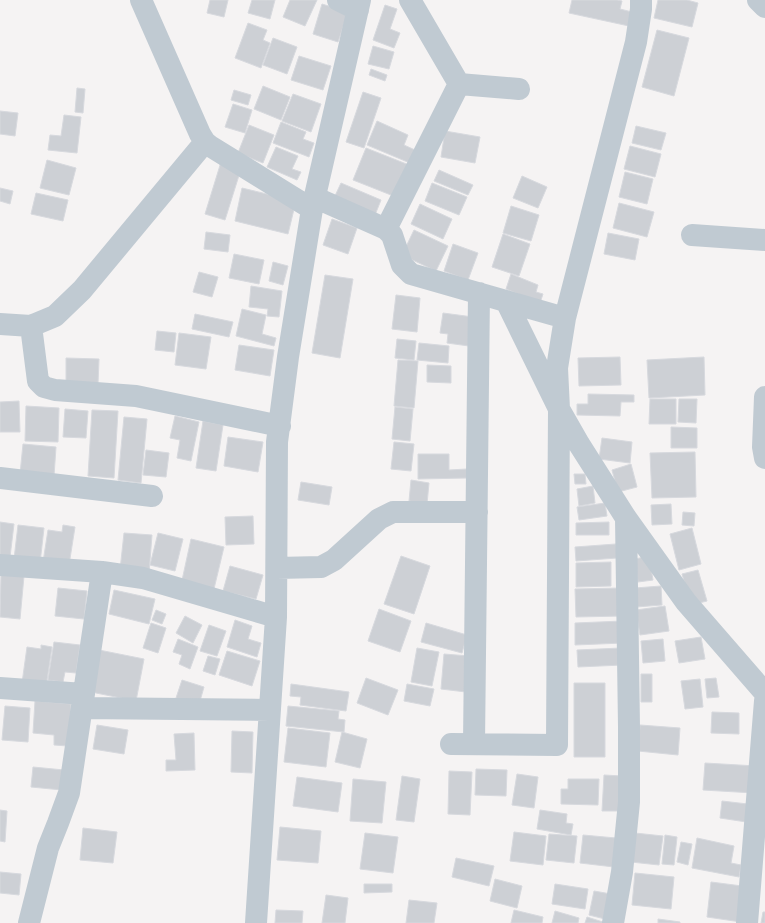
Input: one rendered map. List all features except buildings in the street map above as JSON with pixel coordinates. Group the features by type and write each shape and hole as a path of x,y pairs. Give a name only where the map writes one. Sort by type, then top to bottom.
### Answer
{"street":[{"path":"142,0 200,134 205,142 210,146 313,203 386,229 392,235 402,265 411,274 566,318"},
{"path":"256,923 276,617 277,442 288,357 313,203 359,5 338,0"},
{"path":"410,0 459,84"},
{"path":"451,744 557,746 559,410 557,368 566,318 636,42 641,9 640,0"},
{"path":"758,0 765,8"},
{"path":"459,84 519,89"},
{"path":"386,229 459,84"},
{"path":"0,324 31,326 55,316 82,290 205,142"},
{"path":"692,235 765,240"},
{"path":"474,744 479,294"},
{"path":"506,301 559,410 626,518 686,602 765,693"},
{"path":"31,326 38,380 44,386 55,390 136,396 280,426"},
{"path":"765,397 763,447 765,458"},
{"path":"0,478 152,496"},
{"path":"277,568 322,567 334,560 380,519 393,512 477,512"},
{"path":"613,923 622,872 629,802 626,518"},
{"path":"0,565 102,572 143,578 276,617"},
{"path":"29,923 48,848 69,793 102,572"},
{"path":"0,688 83,701 269,710"},
{"path":"747,923 765,701"}]}
